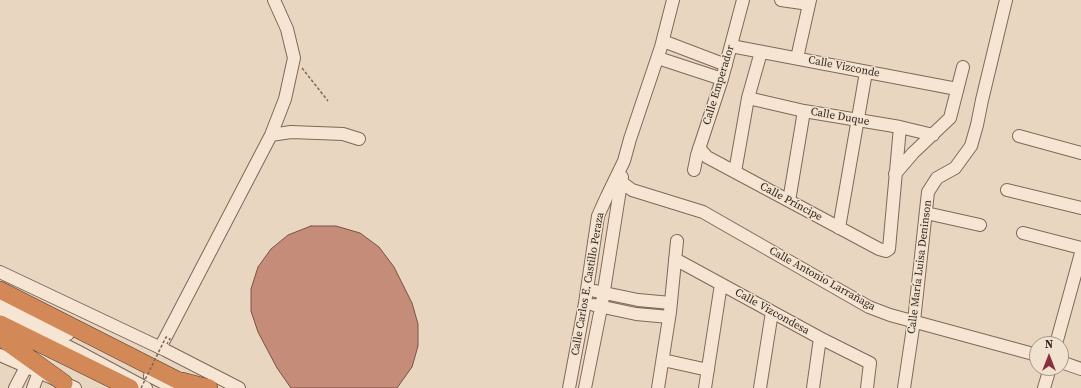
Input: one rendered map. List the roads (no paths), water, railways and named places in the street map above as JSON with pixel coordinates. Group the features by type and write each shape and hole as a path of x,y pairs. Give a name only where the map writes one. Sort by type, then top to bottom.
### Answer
{"highway":[{"path":"0,290 175,384 193,388"},
{"path":"0,324 130,388"},
{"path":"0,337 70,386"},
{"path":"175,384 209,388"}],"street":[{"path":"164,346 271,135 285,99 294,58 287,29 274,0"},
{"name":"Calle Carlos E. Castillo Peraza","path":"584,388 604,293 619,180 630,139 658,58 673,0"},
{"name":"Calle Emperador","path":"694,170 699,148 722,79 743,0"},
{"path":"781,0 809,2 797,58"},
{"name":"Calle María Luisa Deninson","path":"904,388 914,321 928,192 937,178 955,168 970,146 977,125 1006,0"},
{"path":"662,41 726,65"},
{"name":"Calle Vizconde","path":"731,46 957,89"},
{"path":"680,65 686,50"},
{"path":"735,172 748,98 761,52"},
{"path":"658,58 722,79"},
{"path":"895,174 913,153 950,118 963,67"},
{"path":"840,228 866,72"},
{"name":"Calle Duque","path":"748,98 804,111 900,127 933,135"},
{"path":"789,201 804,111"},
{"path":"895,174 900,127"},
{"path":"271,135 291,132 342,134 359,139"},
{"path":"1019,136 1081,153"},
{"name":"Calle Príncipe","path":"699,148 707,157 886,251 889,249 895,174"},
{"name":"Calle Carlos E. Castillo Peraza","path":"569,388 585,303 598,216 607,196 619,180"},
{"name":"Calle Antonio Larrañaga","path":"619,180 632,190 704,212 869,307 1029,353"},
{"path":"1007,190 1081,208"},
{"path":"926,213 980,225"},
{"path":"1023,233 1081,248"},
{"path":"658,388 671,303 677,241"},
{"name":"Calle Vizcondesa","path":"675,259 820,338 870,363 867,388"},
{"path":"1058,336 1080,260"},
{"path":"0,272 164,346 239,388"},
{"path":"706,388 722,284"},
{"path":"587,289 638,300 671,303"},
{"path":"636,314 638,300"},
{"path":"0,301 175,384"},
{"path":"585,303 636,314 669,317"},
{"path":"0,312 146,388"},
{"path":"760,388 772,312"},
{"path":"813,388 820,338"},
{"path":"0,355 70,386"},
{"path":"663,360 708,370"},
{"path":"1069,365 1081,369"},
{"path":"15,388 26,367"},
{"path":"33,388 39,372"},
{"path":"1044,388 1048,376"}]}
